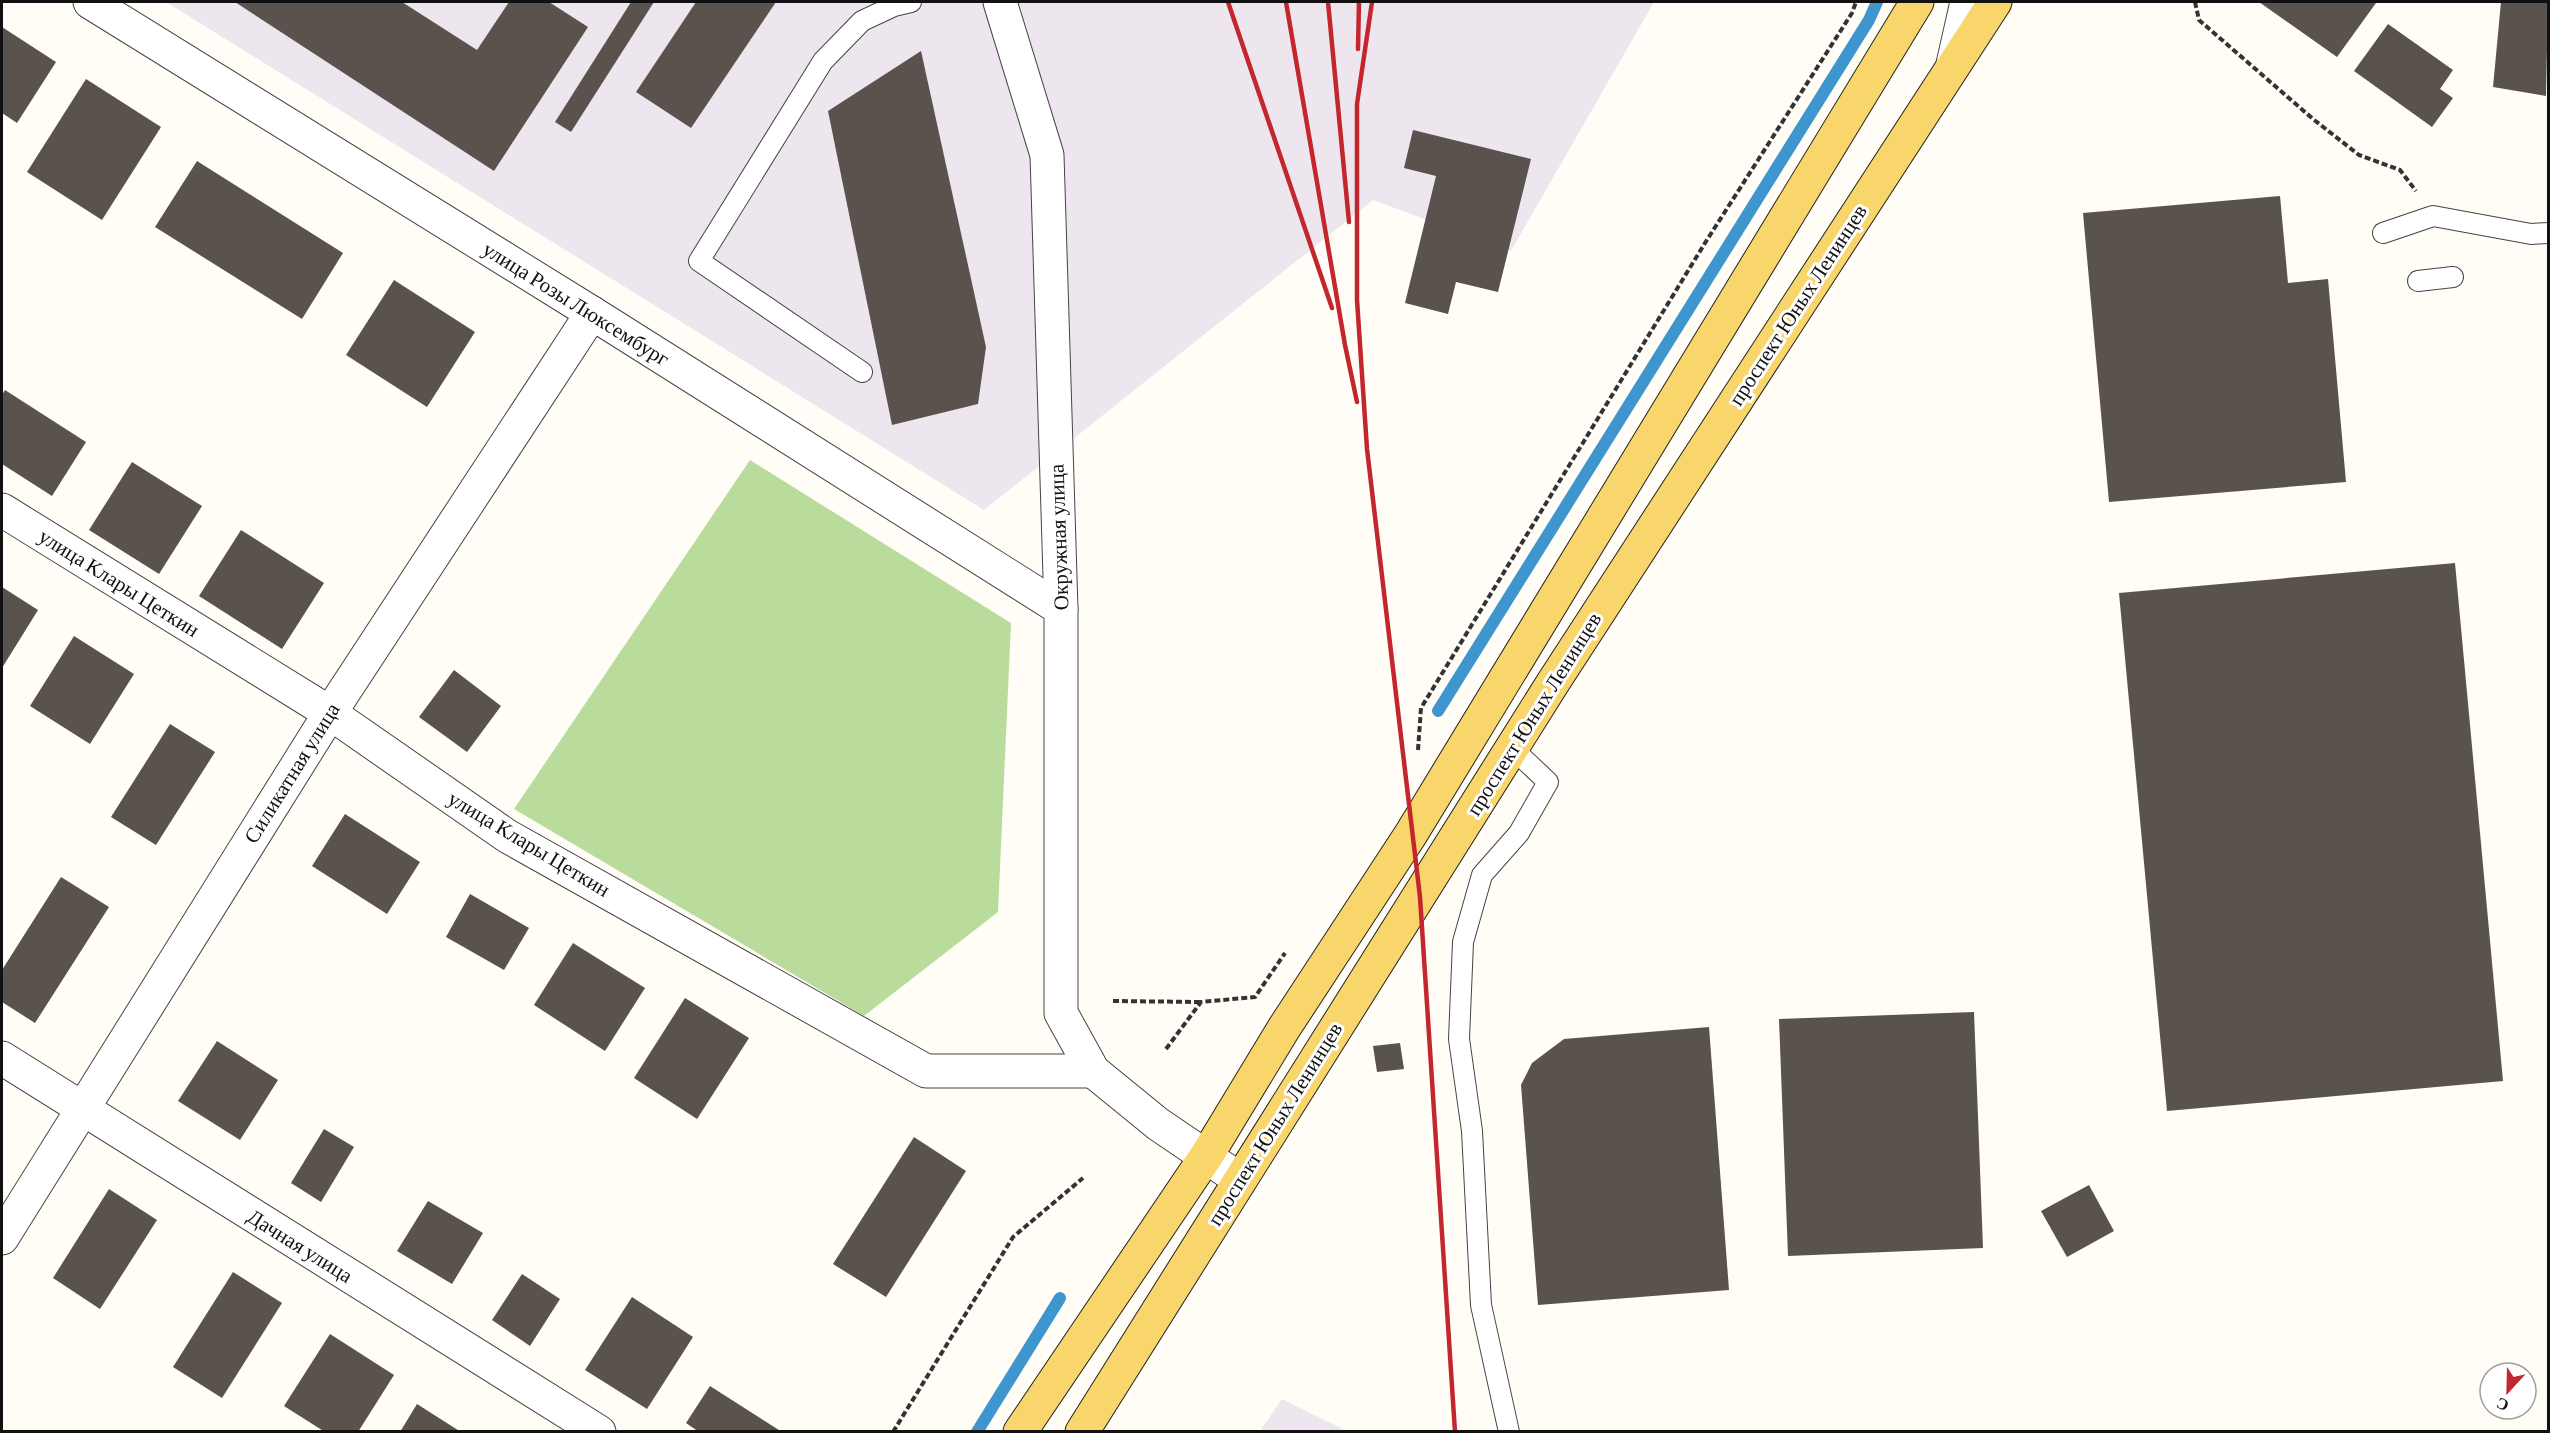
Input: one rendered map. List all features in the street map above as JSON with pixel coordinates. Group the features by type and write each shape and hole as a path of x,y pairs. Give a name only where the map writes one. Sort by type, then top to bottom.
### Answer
{"main road":[{"name":"проспект Юных Ленинцев","path":"1020,1431 1207,1155 1284,1028 1411,834 1917,2"},
{"name":"проспект Юных Ленинцев","path":"1082,1431 1512,748 1995,2"}],"street":[{"name":"улица Розы Люксембург","path":"90,2 1061,609"},
{"name":"Окружная улица","path":"1000,2 1047,155 1061,609 1061,1012 1093,1071"},
{"path":"1952,69 1967,2"},
{"name":"Силикатная улица","path":"2,1238 330,713 592,314"},
{"name":"улица Клары Цеткин","path":"2,510 330,713 507,836 926,1071 1093,1071"},
{"name":"Дачная улица","path":"2,1058 81,1110 599,1431"},
{"path":"1093,1071 1158,1124 1207,1155 1239,1179"}],"lane":[{"path":"862,372 699,261 823,61 862,21 894,6 911,2"},
{"path":"2383,233 2433,216 2531,234 2548,233"},
{"path":"2418,282 2453,277"},
{"path":"1509,1431 1481,1305 1472,1131 1460,1039 1464,942 1482,875 1518,833 1548,782 1512,748"}],"path":[{"path":"1418,752 1421,708 1699,253 1845,23 1856,2"},
{"path":"2195,2 2199,20 2313,119 2359,155 2400,170 2433,216"},
{"path":"1113,1001 1201,1002 1256,997 1288,949"},
{"path":"1166,1049 1201,1002"},
{"path":"893,1431 1013,1237 1083,1178"}],"shaded area":[{"path":"166,2 1654,2 1511,251 1373,200 984,510"},
{"path":"1282,1399 1347,1431 1260,1431"}],"green space":[{"path":"750,460 1011,623 998,912 864,1016 514,809"}],"building":[{"path":"235,2 402,2 477,50 509,2 549,2 588,27 494,171"},
{"path":"631,2 654,2 571,132 555,122"},
{"path":"696,2 776,2 691,128 636,92"},
{"path":"2259,2 2373,2 2376,3 2337,57"},
{"path":"2501,2 2548,2 2546,96 2493,87"},
{"path":"2388,24 2453,70 2440,89 2453,98 2432,127 2354,71"},
{"path":"2,27 56,62 17,123 2,113"},
{"path":"921,51 986,347 978,404 892,425 828,111"},
{"path":"86,79 161,127 102,220 27,172"},
{"path":"1413,130 1531,159 1498,292 1456,282 1448,314 1405,303 1436,176 1404,168"},
{"path":"197,161 343,253 302,319 155,227"},
{"path":"2280,196 2288,283 2328,279 2346,482 2109,502 2083,213"},
{"path":"394,280 475,332 427,407 346,355"},
{"path":"5,390 86,442 52,496 2,464 2,395"},
{"path":"132,462 202,506 159,574 89,530"},
{"path":"241,530 324,583 282,649 199,596"},
{"path":"2455,563 2503,1081 2167,1111 2119,593"},
{"path":"2,587 38,610 2,668"},
{"path":"74,636 134,674 90,744 30,706"},
{"path":"454,670 501,706 467,752 419,717"},
{"path":"170,724 215,752 156,845 111,817"},
{"path":"345,814 420,862 387,914 312,866"},
{"path":"61,877 109,907 35,1023 2,1002 2,970"},
{"path":"470,894 529,928 504,970 446,937"},
{"path":"573,943 645,988 605,1051 534,1005"},
{"path":"685,998 749,1038 697,1119 634,1078"},
{"path":"1974,1012 1983,1248 1788,1256 1779,1019"},
{"path":"1709,1027 1729,1290 1538,1305 1521,1085 1532,1063 1564,1039"},
{"path":"217,1041 278,1080 240,1140 178,1101"},
{"path":"1400,1043 1404,1069 1377,1072 1373,1046"},
{"path":"324,1129 354,1147 321,1202 291,1183"},
{"path":"914,1137 966,1171 886,1297 833,1264"},
{"path":"2089,1185 2114,1231 2067,1257 2041,1211"},
{"path":"109,1189 157,1220 100,1309 53,1278"},
{"path":"428,1201 483,1233 452,1284 397,1251"},
{"path":"233,1272 282,1303 222,1398 173,1367"},
{"path":"522,1274 560,1299 530,1346 492,1320"},
{"path":"632,1297 693,1337 647,1409 585,1370"},
{"path":"330,1334 394,1375 358,1432 325,1432 284,1406"},
{"path":"710,1386 782,1432 699,1432 686,1423"},
{"path":"417,1404 461,1432 400,1432"}],"waterway":[{"path":"1438,711 1869,20 1877,2"},
{"path":"977,1432 1060,1298"}],"railway":[{"path":"1228,2 1332,308"},
{"path":"1286,2 1345,345 1357,402"},
{"path":"1328,2 1349,222"},
{"path":"1358,49 1359,2"},
{"path":"1372,2 1357,104 1357,300 1367,449 1420,897 1455,1432"}]}
